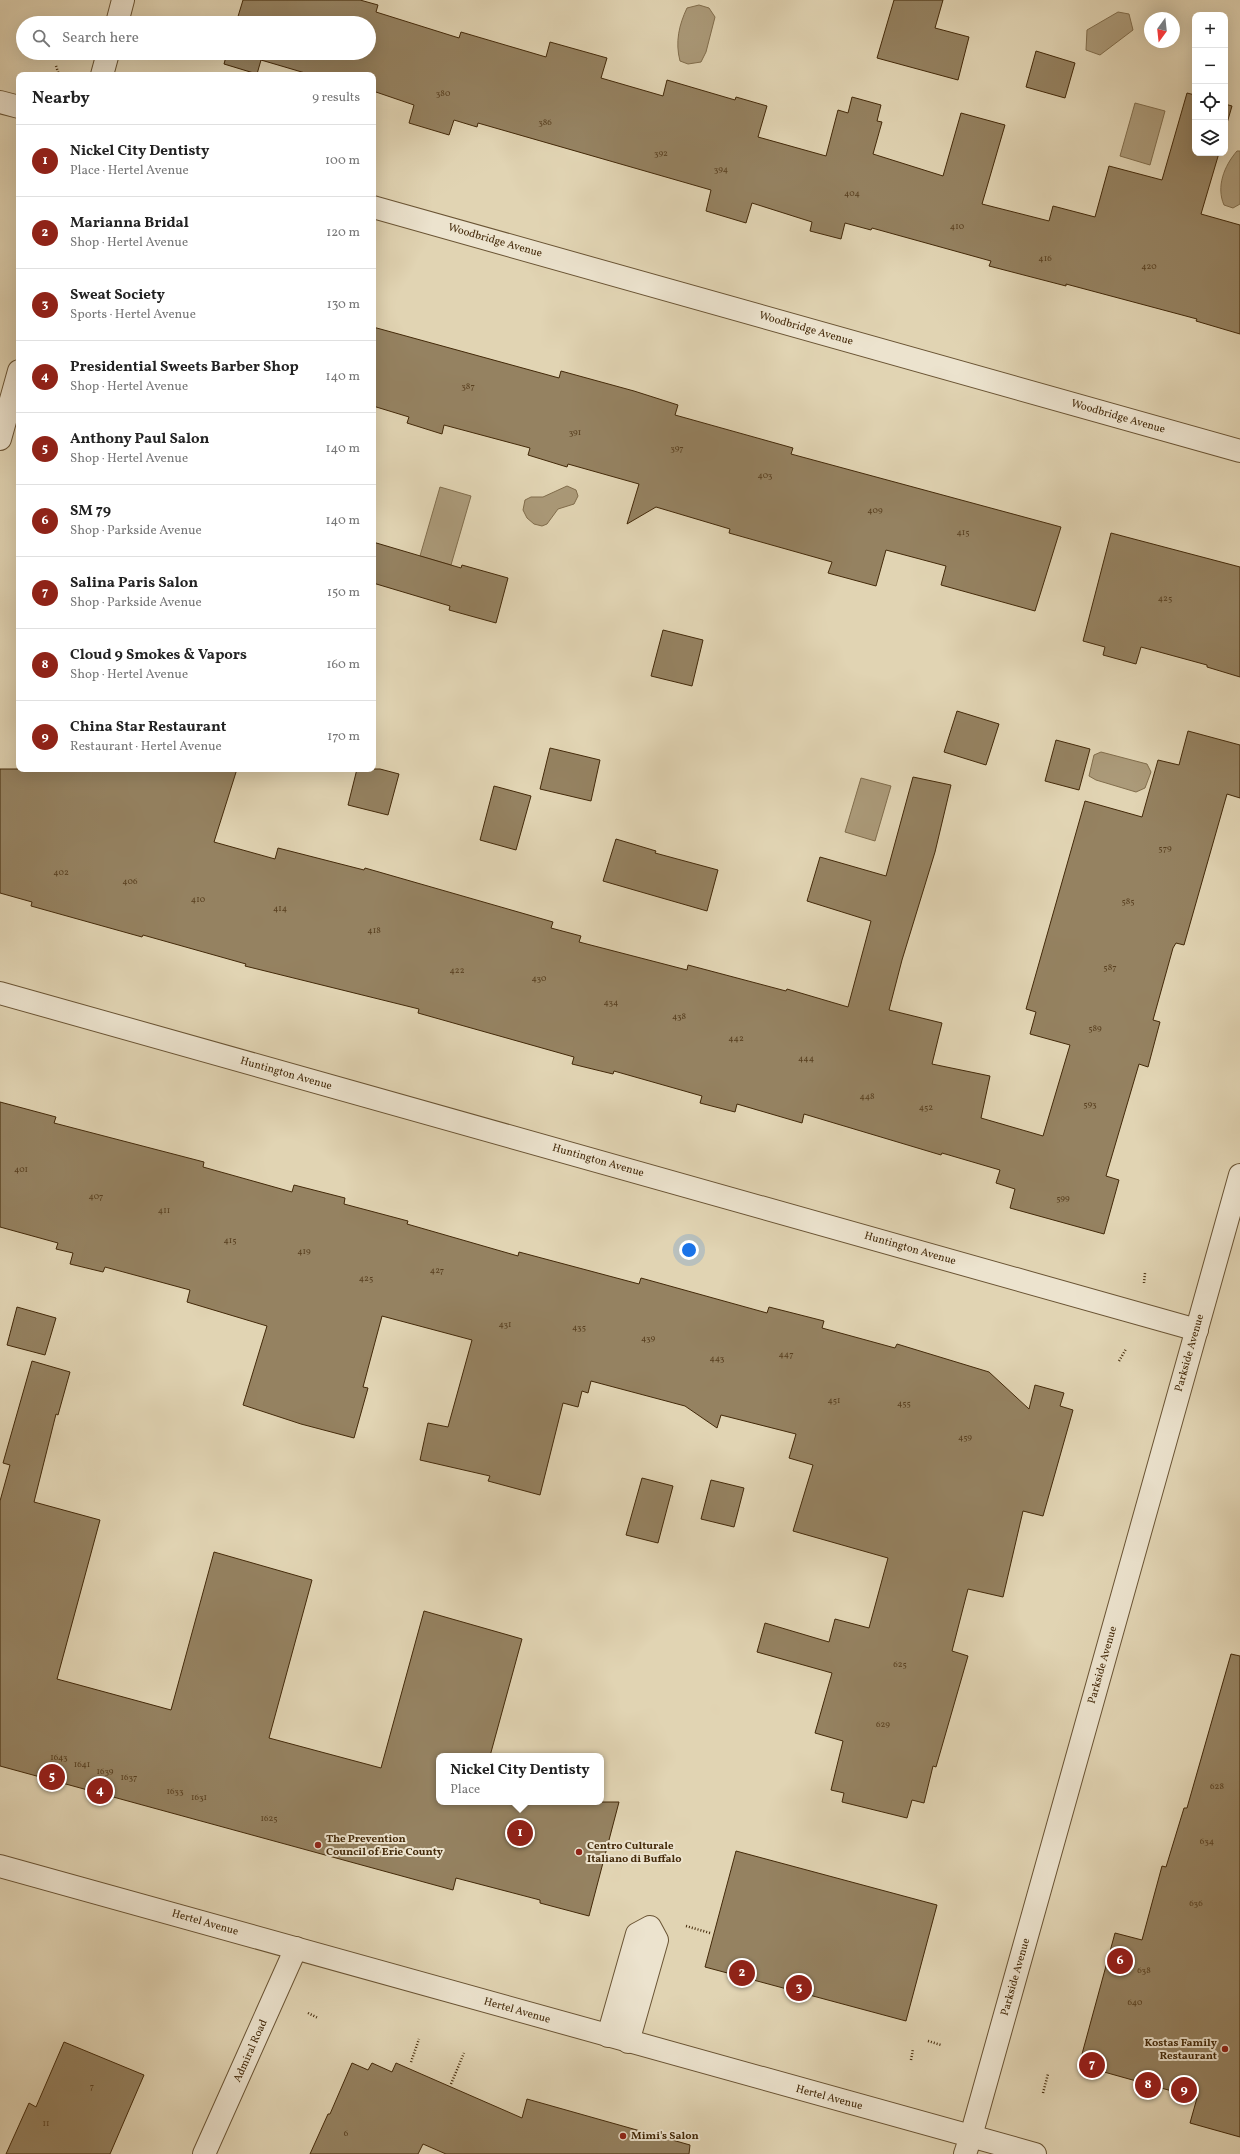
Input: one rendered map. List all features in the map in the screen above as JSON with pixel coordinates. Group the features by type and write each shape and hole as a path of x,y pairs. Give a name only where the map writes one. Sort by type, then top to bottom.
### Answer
{"street":[{"path":"119,16 123,0"},
{"path":"103,72 106,60"},
{"path":"0,102 16,106"},
{"name":"Woodbridge Avenue","path":"376,208 1240,451"},
{"path":"0,439 16,382"},
{"name":"Huntington Avenue","path":"0,993 1197,1330"},
{"name":"Parkside Avenue","path":"968,2145 1240,1175"},
{"name":"Hertel Avenue","path":"0,1866 618,2039 968,2145 1035,2154"},
{"name":"Admiral Road","path":"204,2154 296,1948"}],"path":[{"path":"56,66 59,72"},
{"path":"1119,1361 1126,1349"},
{"path":"679,1924 710,1932"},
{"path":"308,2013 318,2018"},
{"path":"410,2062 419,2039"},
{"path":"928,2041 941,2045"},
{"path":"911,2060 913,2049"},
{"path":"451,2084 464,2053"},
{"path":"1043,2093 1048,2074"}],"shaded area":[{"path":"699,5 709,8 715,17 706,52 701,62 688,64 680,61 678,47 679,34 687,8"},
{"path":"1118,12 1129,14 1133,30 1100,55 1086,50 1087,30"},
{"path":"1135,103 1165,111 1150,165 1120,156"},
{"path":"1237,151 1240,151 1240,204 1233,208 1224,205 1221,184 1228,163"},
{"path":"567,486 576,490 578,496 574,504 558,509 547,524 542,526 534,524 527,518 523,510 525,500 531,497 543,497"},
{"path":"440,487 471,496 451,565 420,556"},
{"path":"1101,752 1147,764 1151,772 1145,788 1136,792 1096,780 1089,776 1094,755"},
{"path":"861,778 891,786 875,841 845,832"}],"building":[{"path":"243,0 360,0 378,5 376,12 459,38 461,32 546,57 550,42 607,58 601,78 663,96 667,80 735,100 736,97 767,106 758,137 826,156 838,110 848,113 852,97 881,105 877,121 882,122 873,154 943,176 961,113 1005,125 982,204 1049,221 1053,206 1095,217 1109,166 1162,180 1187,93 1192,94 1192,156 1218,156 1201,214 1240,225 1240,334 1196,321 1197,319 1066,284 1066,286 989,266 991,261 872,228 871,230 845,223 841,239 810,231 812,222 752,203 746,223 706,211 711,190 478,123 477,127 454,120 449,135 409,123 414,105 376,92 376,72 302,72 261,60 376,60 376,16 238,16"},
{"path":"894,0 943,0 935,28 969,37 958,80 877,58"},
{"path":"1036,51 1075,63 1065,98 1026,87"},
{"path":"225,60 261,60 258,72 250,72 224,64"},
{"path":"1228,105 1232,106 1228,120"},
{"path":"376,328 559,378 561,371 634,391 678,405 675,415 793,448 791,454 1061,527 1035,611 941,585 946,566 886,550 876,586 828,573 832,562 729,533 730,529 656,507 627,524 639,484 568,464 567,467 528,455 530,448 444,425 442,434 407,423 409,417 376,407"},
{"path":"1111,533 1240,567 1240,677 1207,667 1207,665 1141,647 1136,664 1103,655 1105,647 1083,641"},
{"path":"376,543 461,568 462,565 508,578 496,623 449,610 450,606 376,584"},
{"path":"663,630 703,640 692,686 651,676"},
{"path":"957,711 999,724 986,765 944,752"},
{"path":"1188,731 1240,745 1240,798 1227,794 1184,945 1176,943 1173,948 1153,1020 1160,1022 1148,1067 1139,1064 1106,1176 1119,1180 1104,1234 1010,1208 1015,1189 996,1183 1000,1170 942,1153 941,1155 804,1114 802,1123 737,1104 735,1112 700,1103 702,1096 614,1071 613,1074 572,1064 574,1057 418,1013 419,1009 245,966 246,964 143,935 142,937 31,906 32,902 0,893 0,769 16,769 16,772 236,772 214,842 275,859 278,848 364,870 365,868 553,922 551,928 581,936 579,942 687,970 688,965 786,991 787,989 848,1007 871,921 807,901 820,857 886,876 913,777 951,785 935,852 902,960 889,1010 942,1023 932,1064 990,1076 981,1118 1043,1136 1070,1045 1030,1034 1036,1012 1026,1009 1085,801 1142,817 1158,760 1179,765"},
{"path":"1056,740 1090,749 1079,790 1045,781"},
{"path":"550,748 600,760 591,801 540,789"},
{"path":"376,769 380,769 399,774 388,815 348,805 356,772 376,772"},
{"path":"494,786 531,796 516,850 480,840"},
{"path":"616,839 656,851 655,853 718,870 707,911 603,881"},
{"path":"0,1102 56,1117 54,1123 204,1162 203,1167 292,1192 294,1185 345,1198 344,1204 408,1221 407,1224 518,1256 519,1252 639,1284 641,1278 767,1313 769,1307 824,1321 822,1328 895,1348 897,1344 989,1372 1029,1409 1035,1385 1064,1393 1060,1406 1073,1410 1043,1516 1023,1511 1003,1597 968,1589 952,1651 968,1656 936,1767 933,1766 924,1803 912,1800 907,1818 842,1802 844,1793 831,1790 843,1741 815,1733 832,1673 757,1652 765,1623 829,1642 835,1619 869,1628 888,1558 793,1531 813,1465 789,1458 796,1434 721,1415 717,1428 685,1406 591,1381 588,1393 582,1391 578,1407 563,1403 540,1495 488,1481 490,1476 420,1460 428,1423 448,1427 472,1340 382,1316 363,1387 368,1388 354,1438 301,1424 243,1405 267,1326 187,1302 190,1290 105,1267 103,1272 70,1264 73,1253 56,1249 58,1243 0,1227"},
{"path":"17,1307 56,1318 45,1355 7,1345"},
{"path":"32,1361 70,1372 58,1415 56,1414 34,1502 100,1520 57,1679 171,1710 214,1552 312,1580 269,1738 381,1768 424,1611 522,1639 491,1753 436,1753 436,1805 604,1805 604,1802 619,1802 589,1916 540,1903 540,1900 456,1878 453,1890 0,1766 0,1501 10,1465 3,1463"},
{"path":"642,1478 673,1486 658,1543 626,1535"},
{"path":"711,1480 744,1488 734,1527 701,1519"},
{"path":"1231,1654 1240,1656 1240,2137 1190,2123 1197,2098 1079,2065 1115,1933 1142,1940 1162,1866 1166,1867 1184,1808 1187,1808"},
{"path":"736,1851 937,1905 906,2021 705,1967"},
{"path":"64,2042 144,2075 110,2154 6,2154 29,2103 36,2107"},
{"path":"352,2063 368,2070 372,2063 392,2072 396,2063 522,2118 527,2099 690,2145 689,2154 446,2154 423,2144 418,2154 310,2154 328,2114 330,2114"}],"place":[{"name":"Anthony Paul Salon","path":"52,1777"},
{"name":"Presidential Sweets Barber Shop","path":"100,1791"},
{"name":"Nickel City Dentisty","path":"520,1833"},
{"name":"The Prevention Council of Erie County","path":"318,1845"},
{"name":"Centro Culturale Italiano di Buffalo","path":"579,1852"},
{"name":"SM 79","path":"1120,1961"},
{"name":"Marianna Bridal","path":"742,1973"},
{"name":"Sweat Society","path":"799,1988"},
{"name":"Kostas Family Restaurant","path":"1225,2049"},
{"name":"Salina Paris Salon","path":"1092,2065"},
{"name":"Cloud 9 Smokes & Vapors","path":"1148,2085"},
{"name":"China Star Restaurant","path":"1184,2090"},
{"name":"Mimi's Salon","path":"623,2136"}]}
